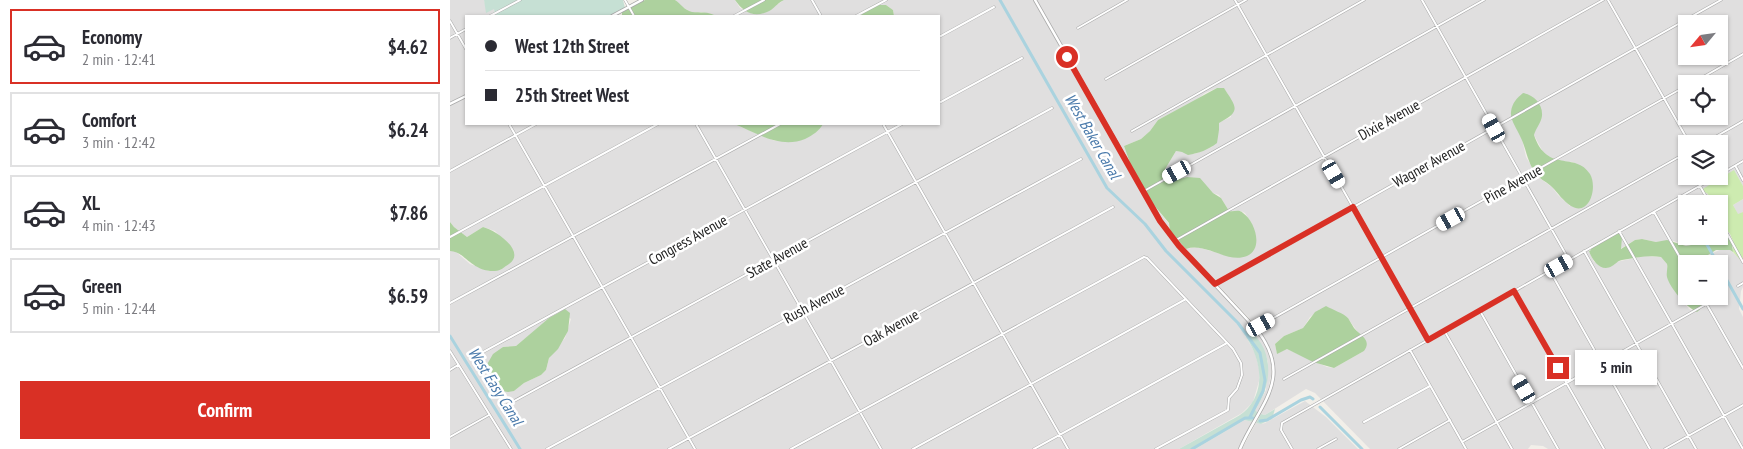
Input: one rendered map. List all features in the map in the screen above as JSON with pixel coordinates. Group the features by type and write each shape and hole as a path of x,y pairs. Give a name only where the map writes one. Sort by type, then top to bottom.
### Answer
{"street":[{"path":"492,15 520,0"},
{"path":"625,0 633,15"},
{"path":"614,15 642,0"},
{"path":"736,15 764,0"},
{"path":"812,0 821,15"},
{"path":"858,15 886,0"},
{"path":"1034,0 1160,221 1175,241 1261,334 1267,344 1272,363 1273,379 1269,396 1240,449"},
{"path":"1078,28 1127,0"},
{"path":"1235,0 1428,340"},
{"path":"1106,79 1246,0"},
{"path":"1132,131 1364,0"},
{"path":"1422,0 1569,260"},
{"path":"1143,191 1484,0"},
{"name":"Dixie Avenue","path":"1175,241 1603,0"},
{"path":"1608,0 1685,135"},
{"name":"Wagner Avenue","path":"1215,284 1721,0"},
{"path":"940,36 994,7"},
{"path":"450,21 465,47"},
{"path":"450,38 465,30"},
{"path":"1707,75 1743,54"},
{"path":"940,103 1022,58"},
{"name":"Pine Avenue","path":"1261,325 1678,91"},
{"path":"450,104 465,96"},
{"name":"State Avenue","path":"503,407 1052,108"},
{"path":"1719,135 1743,121"},
{"path":"510,125 695,449"},
{"path":"450,171 534,125"},
{"path":"450,237 656,125"},
{"path":"697,125 881,449"},
{"path":"450,303 778,125"},
{"path":"884,125 1068,449"},
{"name":"Congress Avenue","path":"474,356 900,125"},
{"path":"1284,379 1678,157"},
{"name":"Rush Avenue","path":"547,449 1081,159"},
{"path":"1728,170 1743,161"},
{"path":"1735,166 1743,180"},
{"path":"1292,449 1280,426 1282,423 1700,186 1705,195"},
{"name":"Oak Avenue","path":"669,449 1114,207"},
{"path":"1654,212 1679,255"},
{"path":"1619,231 1743,449"},
{"path":"1728,235 1743,262"},
{"path":"1584,251 1696,449"},
{"path":"791,449 1144,257 1228,343 1240,360 1242,372 1240,384 1229,398 1228,410 1156,449"},
{"path":"1550,271 1650,449"},
{"path":"1738,286 1743,283"},
{"path":"1514,291 1604,449"},
{"path":"913,449 1186,299"},
{"path":"1462,442 1704,305"},
{"path":"1707,305 1743,368"},
{"path":"1480,311 1558,449"},
{"path":"1445,330 1512,449"},
{"path":"1034,449 1228,343"},
{"path":"1410,350 1466,449"},
{"path":"450,351 511,449"},
{"path":"450,370 458,365"},
{"path":"1364,422 1430,386"},
{"path":"1665,449 1743,405"},
{"path":"450,437 489,414"},
{"path":"1399,449 1450,420"},
{"path":"1318,449 1336,439"}],"shaded area":[{"path":"450,0 484,0 486,8 494,9 495,15 465,15 465,95 450,103"},
{"path":"675,0 735,0 740,8 753,14 769,10 784,0 1033,0 1159,221 1178,247 1256,331 1266,345 1271,363 1271,376 1267,395 1259,413 1255,410 1266,390 1268,362 1250,332 1245,335 1255,353 1259,368 1259,381 1253,402 1242,413 1179,449 450,449 450,251 455,251 470,264 489,271 502,269 514,256 513,250 495,231 483,227 467,237 450,222 450,106 465,98 465,125 736,125 775,141 815,133 822,125 940,125 940,15 894,15 893,10 886,5 878,5 861,15 714,15 691,12","holes":["559,311 571,319 565,338 549,358 546,370 514,391 497,386 488,370 503,347 516,346"]},
{"path":"1036,0 1743,0 1743,186 1734,171 1728,175 1728,135 1678,135 1678,185 1710,185 1702,190 1708,195 1678,195 1678,243 1674,241 1656,242 1642,239 1635,240 1620,249 1621,244 1591,246 1589,251 1594,262 1616,262 1644,256 1661,257 1667,264 1667,272 1678,295 1678,305 1686,305 1689,309 1696,312 1700,305 1728,305 1728,255 1708,255 1722,249 1730,250 1743,263 1743,287 1739,309 1743,317 1743,449 1548,449 1543,446 1531,445 1528,449 1370,449 1315,393 1306,389 1265,415 1261,414 1270,396 1274,379 1274,362 1268,344 1252,321 1176,240 1181,242 1186,249 1197,247 1228,256 1247,256 1252,224 1245,213 1229,211 1219,195 1187,177 1169,180 1164,171 1176,151 1194,154 1212,147 1219,130 1218,123 1231,117 1228,94 1224,89 1217,88 1205,93 1194,102 1158,120 1141,139 1124,146 1130,163 1153,204 1169,224 1170,231 1157,212","holes":["1511,114 1539,123 1534,135 1543,152 1551,158 1558,161 1573,162 1584,168 1570,206 1552,187 1538,177 1526,157 1522,139","1320,309 1347,317 1357,331 1364,351 1334,368 1327,367 1287,349 1277,353 1275,344 1284,336 1303,328 1310,317"]},
{"path":"1743,199 1743,212 1738,215 1733,205"},
{"path":"1305,401 1326,417 1358,449 1242,449 1256,423 1265,423"},
{"path":"1244,420 1253,422 1238,449 1195,449"}],"green space":[{"path":"484,0 623,0 625,8 611,15 495,15 494,9 486,13"},
{"path":"645,0 675,0 689,11 714,15 622,15 622,12"},
{"path":"735,0 784,0 765,13 755,14 746,11"},
{"path":"878,5 886,5 893,10 894,15 861,15"},
{"path":"1217,88 1224,88 1235,108 1231,115 1219,123 1217,143 1203,151 1188,155 1176,151 1164,171 1169,180 1172,181 1187,177 1200,178 1213,193 1221,198 1229,211 1240,211 1247,217 1256,235 1255,247 1247,256 1239,258 1201,248 1186,249 1170,231 1169,223 1153,204 1130,163 1124,146 1141,139 1158,120"},
{"path":"1523,93 1534,98 1541,108 1541,119 1534,135 1540,147 1546,154 1554,158 1584,167 1590,174 1593,186 1592,193 1583,208 1577,208 1568,204 1552,187 1539,177 1531,166 1511,115 1514,103"},
{"path":"736,125 822,125 816,133 796,142 769,139"},
{"path":"1734,170 1743,186 1743,199 1733,205 1738,214 1743,212 1743,263 1733,252 1733,241 1728,231 1728,195 1708,195 1701,190 1709,185 1728,185 1728,174"},
{"path":"450,222 467,237 483,227 495,232 512,247 514,259 497,271 487,270 474,265 460,254 450,251"},
{"path":"1620,231 1622,237 1621,249 1635,240 1642,239 1656,242 1667,240 1686,246 1728,245 1728,234 1733,252 1730,250 1716,250 1708,255 1678,255 1678,296 1667,277 1667,264 1661,257 1622,260 1608,268 1604,268 1595,262 1589,251 1591,246"},
{"path":"1687,305 1703,305 1697,312"},
{"path":"1326,306 1348,318 1366,341 1367,344 1364,351 1334,368 1313,362 1287,349 1277,354 1275,344 1284,336 1303,328 1315,312"},
{"path":"565,309 570,313 568,331 558,349 549,358 546,370 514,391 502,391 485,368 493,354 503,347 516,346 549,318"},
{"path":"1250,331 1264,348 1268,369 1265,390 1255,410 1258,413 1253,422 1244,420 1195,449 1179,449 1244,412 1251,404 1259,385 1259,375 1255,355 1246,337"},
{"path":"1275,409 1272,419 1261,424 1256,423 1261,414 1265,415"}],"waterway":[{"name":"West Baker Canal","path":"1000,0 1107,188 1145,224 1166,251 1238,323 1260,353 1265,380 1263,391 1250,417"},
{"path":"1707,245 1713,255"},
{"path":"1728,282 1743,309"},
{"name":"West Easy Canal","path":"450,336 520,449"},
{"path":"1260,421 1267,420 1301,400 1310,397 1313,399"},
{"path":"1320,407 1362,449"},
{"path":"1192,449 1245,418 1253,418"}],"route":[{"path":"1067,57 1160,221 1179,246 1215,284 1353,207 1428,340 1514,291 1558,368"}]}
